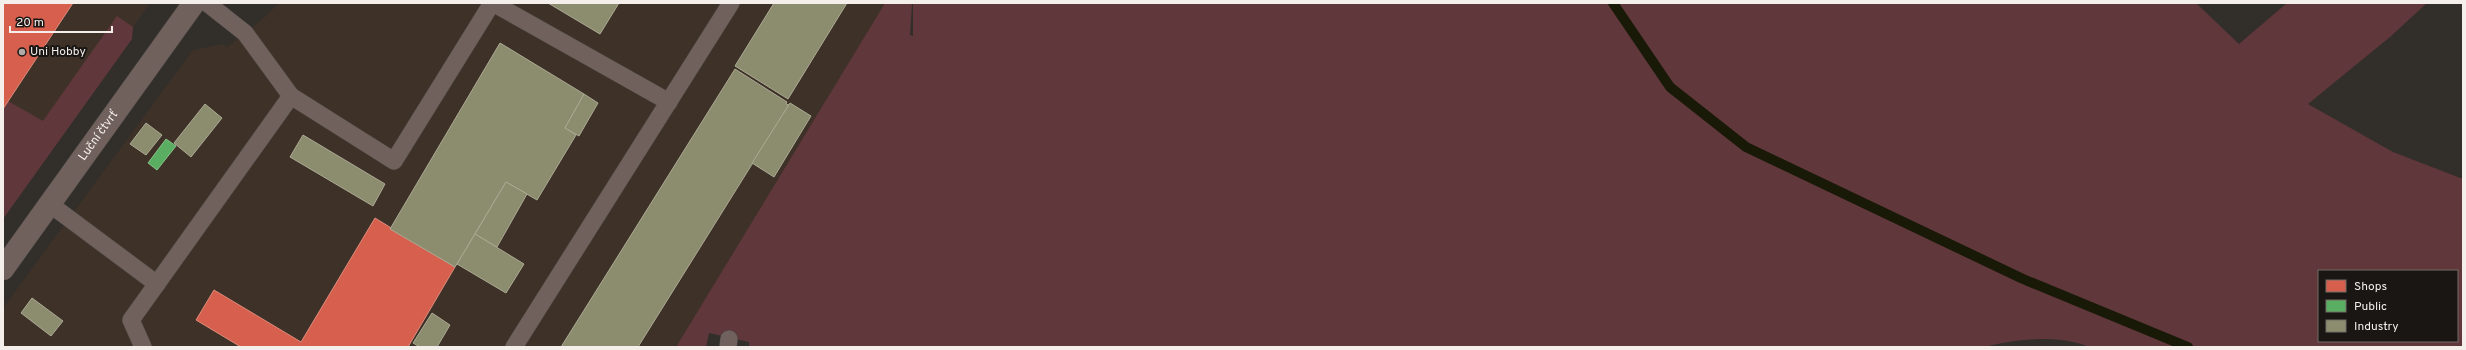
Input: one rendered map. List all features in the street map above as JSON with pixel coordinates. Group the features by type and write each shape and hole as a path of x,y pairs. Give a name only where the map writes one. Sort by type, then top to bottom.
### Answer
{"street":[{"name":"Luční čtvrť","path":"3,269 51,205 194,3"}],"lane":[{"path":"207,3 245,33 291,96 394,161 492,3 669,102"},
{"path":"514,347 732,3"},
{"path":"143,347 131,320 291,96"},
{"path":"51,205 157,284"}],"shaded area":[{"path":"3,3 150,3 3,210"},
{"path":"279,3 885,3 676,347 3,347 3,308 193,50 224,44 226,48 265,17"},
{"path":"885,3 912,3 910,35 913,36 913,3 2196,3 2239,44 2287,3 2427,3 2390,37 2308,104 2393,152 2463,179 2463,347 2089,347 2064,340 2037,339 1985,347 749,347 749,342 709,333 706,347 676,347"},
{"path":"117,16 133,27 132,39 3,219 3,109 8,101 43,121"}],"building: Shops":[{"name":"Uni Hobby","path":"3,3 73,3 3,109"},
{"path":"375,218 455,267 408,347 241,347 196,320 214,290 301,342"}],"building: Public":[{"path":"166,139 176,146 157,170 148,163"}],"building: Industry":[{"path":"548,3 619,3 600,34"},
{"path":"774,3 847,3 788,99 735,66"},
{"path":"500,43 584,94 565,128 576,135 537,200 506,182 455,267 390,229"},
{"path":"735,69 787,102 786,104 789,105 638,347 561,347"},
{"path":"584,94 598,103 579,136 565,128"},
{"path":"790,103 811,116 774,177 752,163"},
{"path":"205,104 222,118 191,157 174,143"},
{"path":"146,123 162,135 146,155 130,144"},
{"path":"303,135 385,184 373,206 290,157"},
{"path":"506,182 527,194 497,247 475,234"},
{"path":"475,234 524,264 506,293 457,264"},
{"path":"32,298 63,321 51,336 21,313"},
{"path":"432,313 450,325 437,347 420,347 413,343"}],"waterway":[{"path":"1613,3 1670,87 1746,147 2023,279 2188,347"}],"place":[{"name":"Uni Hobby","path":"22,52"}]}
